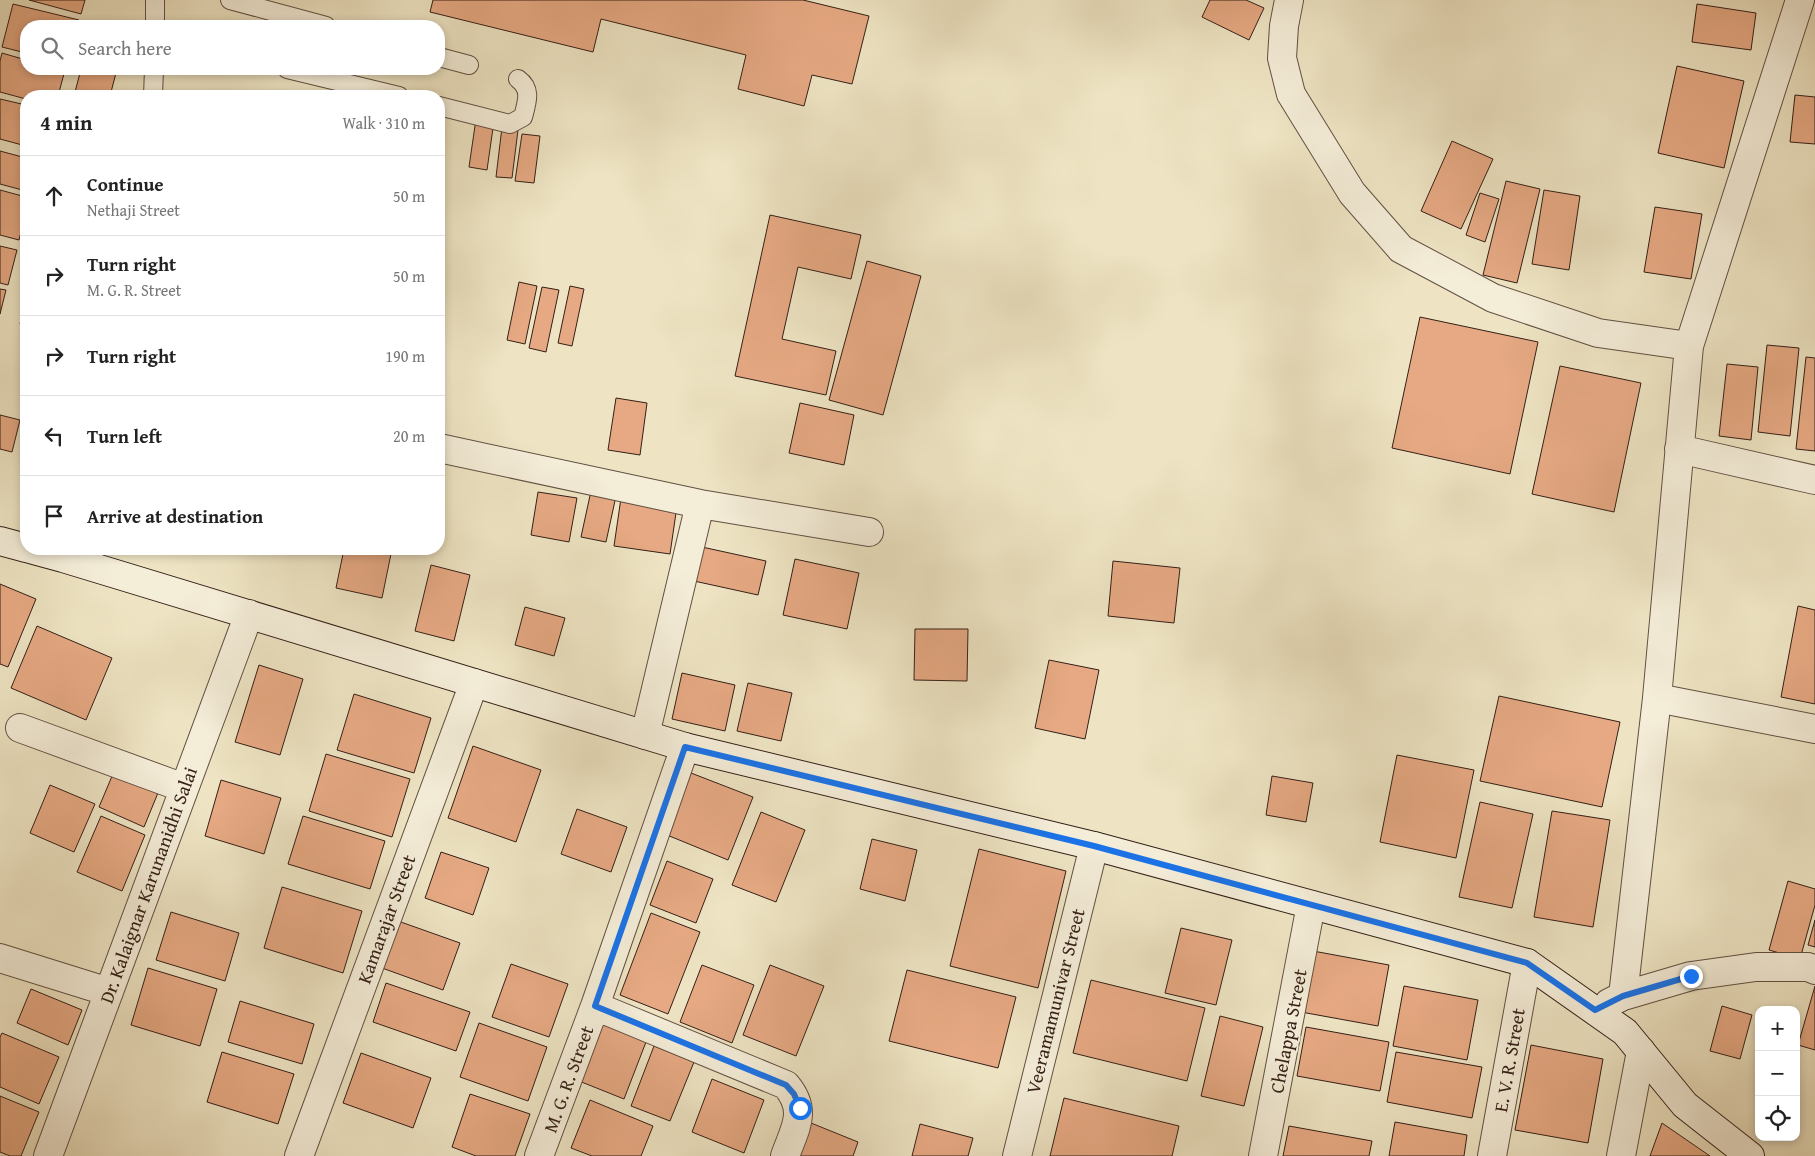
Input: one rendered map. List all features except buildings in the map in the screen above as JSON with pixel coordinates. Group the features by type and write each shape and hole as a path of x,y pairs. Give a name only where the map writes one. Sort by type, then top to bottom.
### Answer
{"street":[{"path":"1289,0 1284,26 1282,58 1291,94 1352,193 1401,249 1493,298 1598,332 1690,346"},
{"path":"1623,996 1657,698 1690,346 1800,0"},
{"path":"445,449 700,504 869,532"},
{"path":"1679,449 1815,480"},
{"path":"645,735 700,504"},
{"path":"0,541 20,546"},
{"path":"70,555 249,614 685,747 1094,846 1527,963 1625,1032 1685,1106 1750,1156"},
{"name":"Dr. Kalaignar Karunanidhi Salai","path":"48,1156 249,614"},
{"name":"Kamarajar Street","path":"299,1156 474,683"},
{"path":"1657,698 1815,730"},
{"path":"20,728 184,788"},
{"name":"M. G. R. Street","path":"539,1156 595,1006 685,747"},
{"name":"Veeramamunivar Street","path":"1017,1156 1094,846"},
{"name":"Chelappa Street","path":"1263,1156 1311,905"},
{"path":"0,958 109,992"},
{"name":"E. V. R. Street","path":"1492,1156 1527,963"},
{"path":"1595,1010 1623,996 1691,976 1747,968 1808,967 1815,970"},
{"path":"595,1006 786,1085 794,1094 800,1108 797,1124 785,1156"},
{"path":"1620,1156 1641,1052"}],"lane":[{"path":"155,0 155,20"},
{"path":"230,0 304,20"},
{"path":"445,59 469,65"},
{"path":"153,90 154,75"},
{"path":"312,75 374,90"},
{"path":"445,108 510,124 518,121 523,118 528,95 523,83 518,79"}],"route":[{"path":"800,1108 794,1094 786,1085 595,1006 685,747 1094,846 1527,963 1595,1010 1623,996 1691,976"}]}
